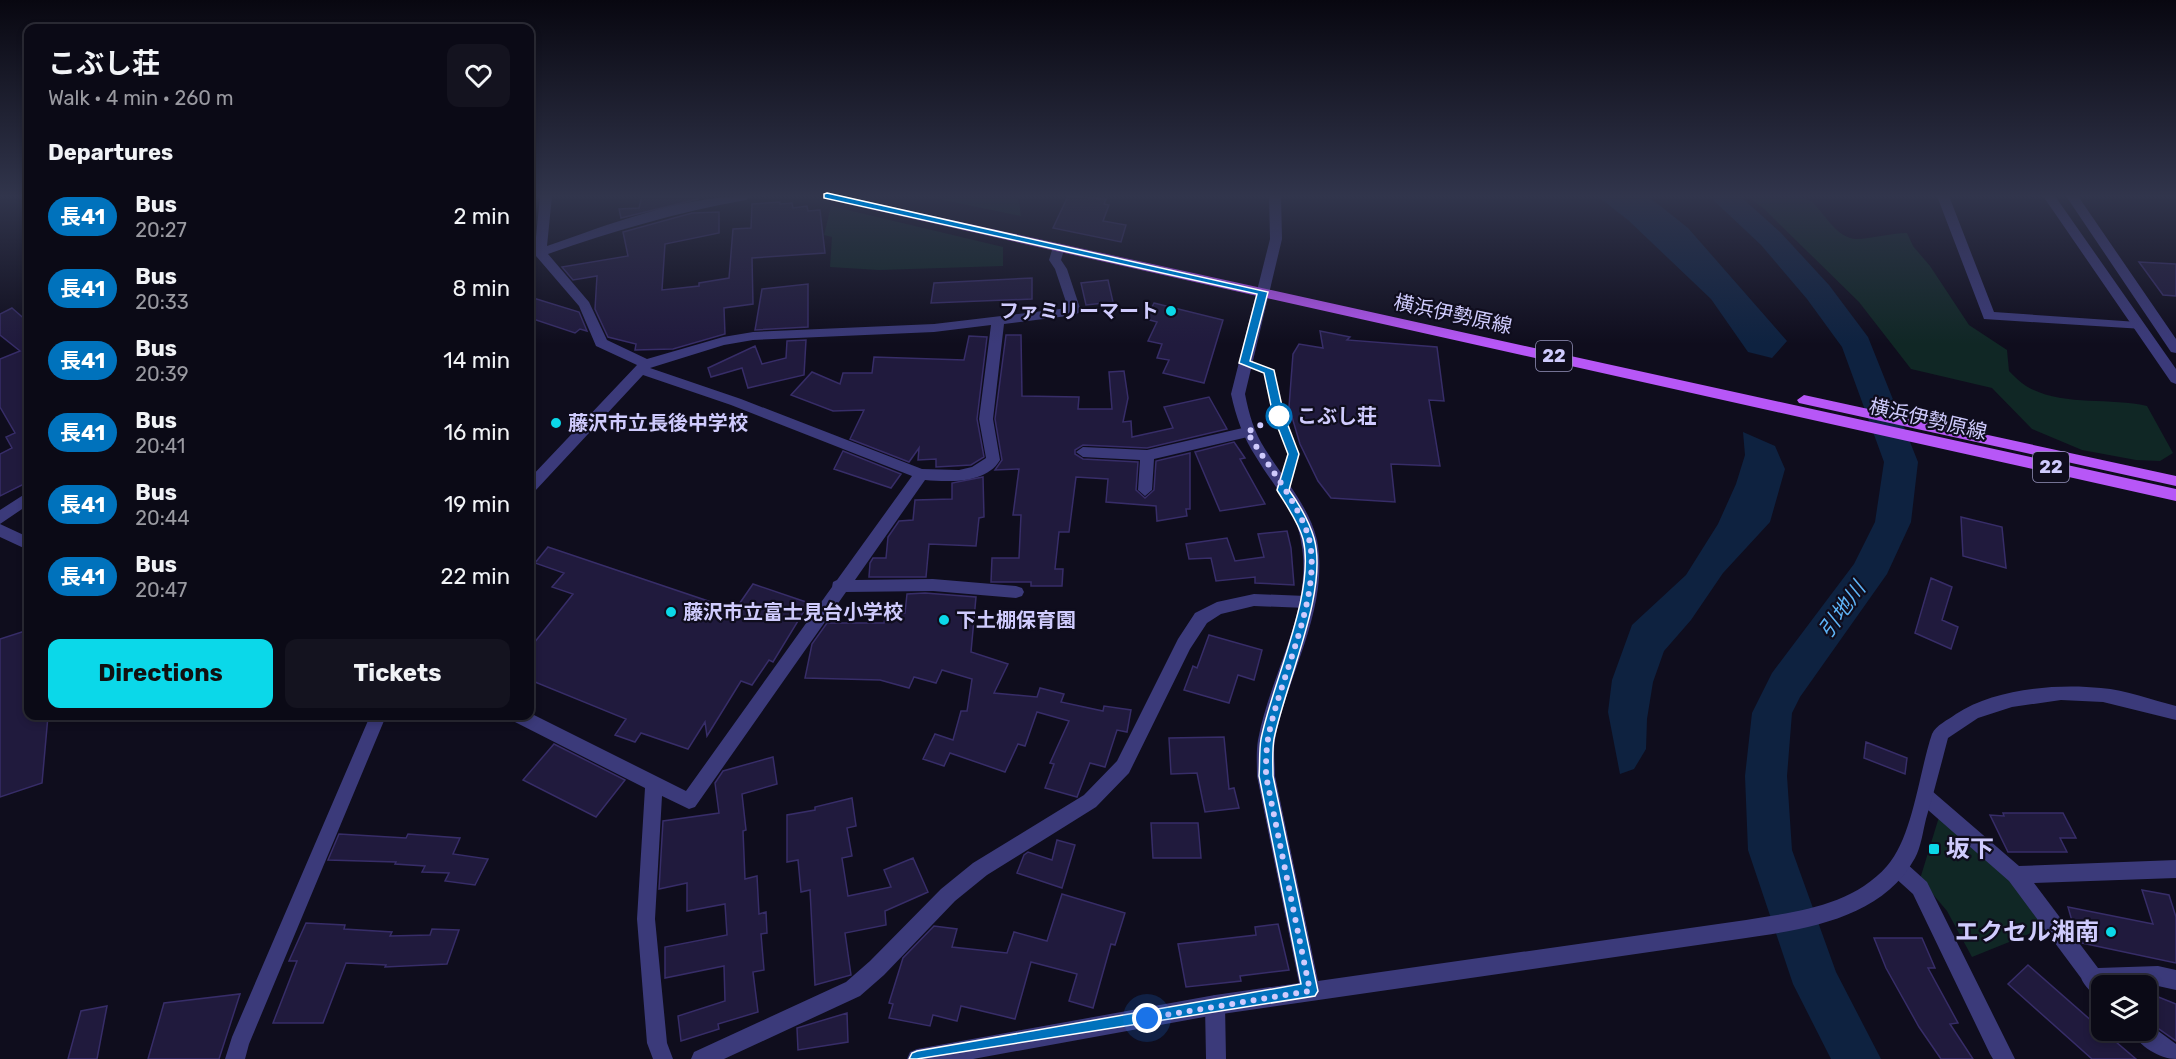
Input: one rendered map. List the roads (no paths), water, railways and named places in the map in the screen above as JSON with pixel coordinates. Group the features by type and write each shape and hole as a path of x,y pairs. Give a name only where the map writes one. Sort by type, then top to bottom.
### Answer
{"main road":[{"name":"横浜伊勢原線","path":"1052,245 1264,288"},
{"name":"横浜伊勢原線","path":"1083,245 1264,288 1925,433 2176,495"},
{"name":"横浜伊勢原線","path":"1925,433 2176,481"}],"street":[{"path":"555,245 535,252 579,294 596,325 601,343 644,367 921,474 952,477 986,468 993,460 986,419 998,321"},
{"path":"1273,245 1238,394 1240,412 1247,432 1296,509 1308,538 1311,564 1306,602 1267,741 1266,776 1310,991"},
{"path":"1962,245 1989,316 2138,326"},
{"path":"2083,245 2176,379"},
{"path":"2106,245 2176,349"},
{"path":"534,483 644,367 723,341 753,336 923,329 1076,311 1061,269 1055,260 1059,247"},
{"path":"1083,452 1147,455 1247,432"},
{"path":"1145,490 1147,455"},
{"path":"527,720 688,801 921,474"},
{"path":"0,518 24,501"},
{"path":"0,530 24,542"},
{"path":"839,586 933,585 1016,592"},
{"path":"701,1059 853,989 878,968 948,895 980,869 1090,801 1123,767 1184,644 1201,618 1217,608 1254,600 1306,602"},
{"path":"917,1059 1215,1005 1759,927 1830,914 1880,886 1899,869 1908,853 1926,797 1941,734 1973,712 2012,700 2061,693 2103,695 2176,713"},
{"path":"235,1059 239,1044 372,734 374,720"},
{"path":"654,783 646,920 657,1043 663,1059"},
{"path":"1926,797 2016,875 2091,977"},
{"path":"1899,869 1920,888 1997,1047 2005,1059"},
{"path":"2016,875 2176,869"},
{"path":"2157,976 2176,980"},
{"path":"1215,1005 1216,1059"},
{"path":"2156,1041 2176,1056"}],"water":[{"path":"1655,245 1703,245 1787,341 1772,358 1748,352 1711,299"},
{"path":"1743,432 1775,446 1785,469 1770,522 1723,573 1691,620 1664,651 1653,682 1647,719 1646,749 1634,769 1620,774 1608,712 1612,680 1632,625 1686,575 1718,524 1736,484 1745,455"}],"waterway":[{"name":"引地川","path":"1777,245 1818,292 1857,345 1901,462 1893,522 1868,574 1786,685 1772,713 1766,776 1770,850 1817,984 1857,1059"}],"place":[{"name":"ファミリーマート","path":"1171,311"},
{"name":"こぶし荘","path":"1279,416"},
{"name":"藤沢市立長後中学校","path":"556,423"},
{"name":"藤沢市立富士見台小学校","path":"671,612"},
{"name":"下土棚保育園","path":"944,620"},
{"name":"坂下","path":"1934,849"},
{"name":"エクセル湘南","path":"2111,932"}]}
